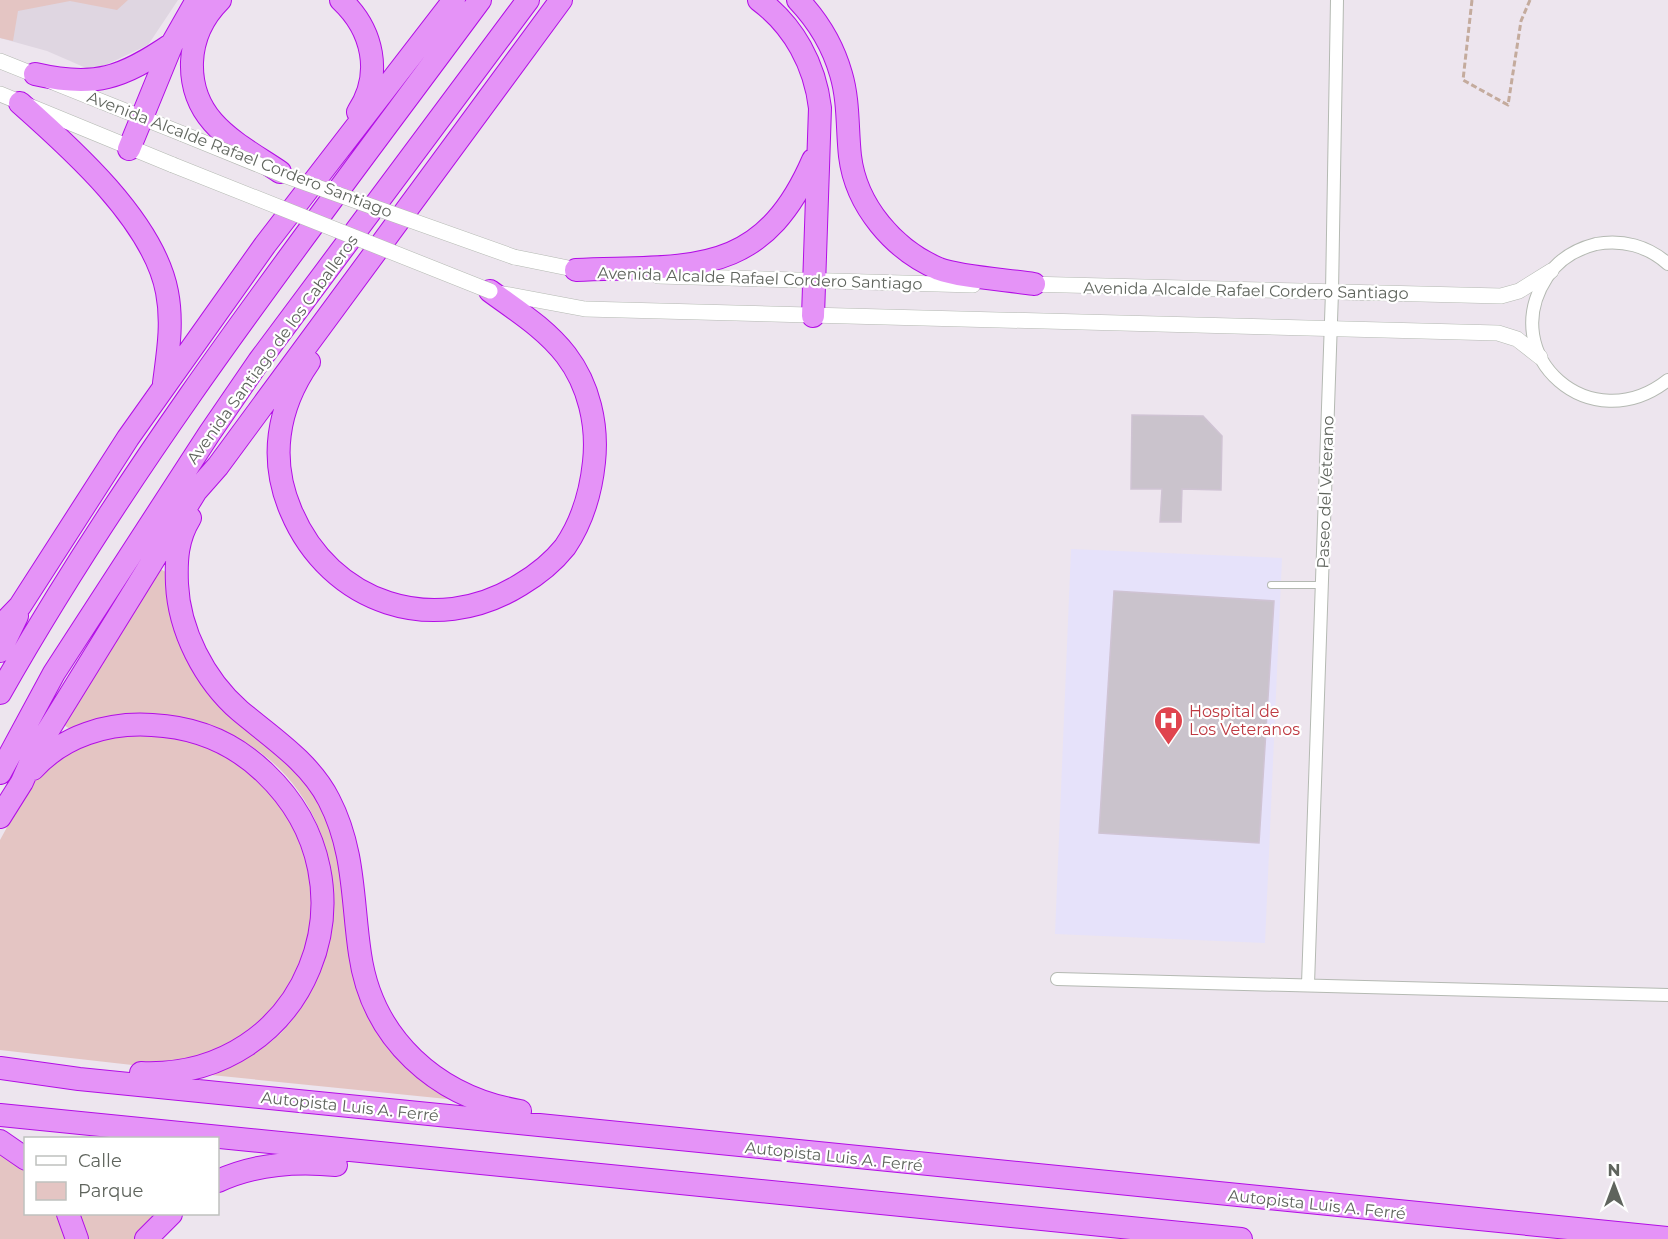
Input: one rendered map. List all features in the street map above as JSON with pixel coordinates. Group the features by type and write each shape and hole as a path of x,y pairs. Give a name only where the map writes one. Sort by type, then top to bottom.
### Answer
{"highway":[{"path":"129,149 172,44 197,0"},
{"path":"220,0 204,19 194,45 192,82 202,110 225,135 286,176"},
{"path":"336,156 352,120 366,99 373,67 367,36 356,15 341,0"},
{"path":"0,627 20,606 164,388 265,245 336,156 454,0"},
{"path":"0,693 81,558 176,414 480,0"},
{"name":"Avenida Santiago de los Caballeros","path":"0,773 54,673 209,434 259,361 528,0"},
{"path":"22,782 36,750 148,565 196,491 218,466 561,0"},
{"path":"543,24 579,0"},
{"path":"759,0 789,30 810,67 820,108 813,316"},
{"path":"798,0 819,23 835,57 846,94 850,159 862,196 875,219 905,249 941,270 1034,284"},
{"path":"35,74 65,81 100,80 130,71 172,44"},
{"path":"10,99 72,148 98,176 150,246 167,291 171,329 164,388"},
{"path":"576,270 696,264 717,259 745,247 774,225 788,208 798,193 818,148"},
{"path":"341,297 325,340 306,366 281,417 278,449 287,503 315,555 348,584 387,602 430,610 456,609 496,599 534,577 566,546 586,505 595,449 593,415 579,376 567,356 536,324 490,291"},
{"path":"218,466 187,523 178,546 177,588 182,618 195,651 214,684 238,710 304,766 329,798 351,861 363,970 375,1004 390,1033 416,1064 430,1075 473,1099 526,1112 629,1122 707,1143"},
{"path":"0,651 12,630 20,606"},
{"path":"0,817 22,782 40,761 61,745 105,728 141,724 163,725 214,738 236,749 282,789 297,808 314,844 323,887 322,927 318,946 304,979 285,1011 240,1049 200,1066 170,1072 39,1073"},
{"name":"Autopista Luis A. Ferré","path":"0,1068 707,1143 1668,1238"},
{"path":"0,1115 218,1137"},
{"path":"219,1137 1241,1239"},
{"path":"0,1141 24,1158"},
{"path":"219,1181 250,1170 290,1163 419,1172 455,1161"},
{"path":"68,1215 77,1239"},
{"path":"146,1239 170,1215"}],"street":[{"name":"Paseo del Veterano","path":"1308,984 1331,329 1336,0"},
{"name":"Avenida Alcalde Rafael Cordero Santiago","path":"0,61 286,176 514,257 576,270 813,282 1034,284 1501,296 1519,291 1551,271"},
{"name":"Avenida Alcalde Rafael Cordero Santiago","path":"10,99 129,149 490,291 585,309 1498,333 1517,339 1540,357"},
{"path":"1668,264 1649,250 1634,245 1604,243 1575,252 1551,271 1536,297 1533,312 1533,328 1540,357 1559,381 1571,390 1599,401 1629,400 1644,396 1668,380"},
{"path":"1057,979 1668,995"}],"lane":[{"path":"1271,585 1322,585"}],"path":[{"path":"1472,0 1463,80 1508,105 1521,21 1530,0"}],"shaded area":[{"path":"0,0 178,0 148,45 93,71 47,51 0,38"},
{"name":"Hospital de Los Veteranos","path":"1071,549 1282,558 1265,943 1055,934"}],"green space":[{"path":"0,0 128,0 117,10 70,1 18,11 13,41 0,38"},
{"path":"158,568 168,573 174,626 317,795 342,851 356,986 457,1100 201,1074 243,1058 273,1040 281,1033 307,998 324,958 332,917 331,874 321,833 302,796 274,763 237,738 223,735 74,732 64,725"},
{"path":"135,733 185,736 232,755 286,804 314,878 310,947 279,1004 221,1052 141,1066 0,1050 0,840 28,789 44,768 92,742"},
{"path":"0,1151 24,1169 24,1215 59,1215 69,1239 0,1239"},
{"path":"80,1215 159,1215 138,1239 89,1239"}],"building":[{"path":"1132,415 1203,416 1222,436 1221,490 1182,489 1181,522 1160,522 1162,489 1131,489"},
{"path":"1114,591 1274,601 1259,843 1099,833"}],"place":[{"name":"Hospital de Los Veteranos","path":"1168,746"}]}
